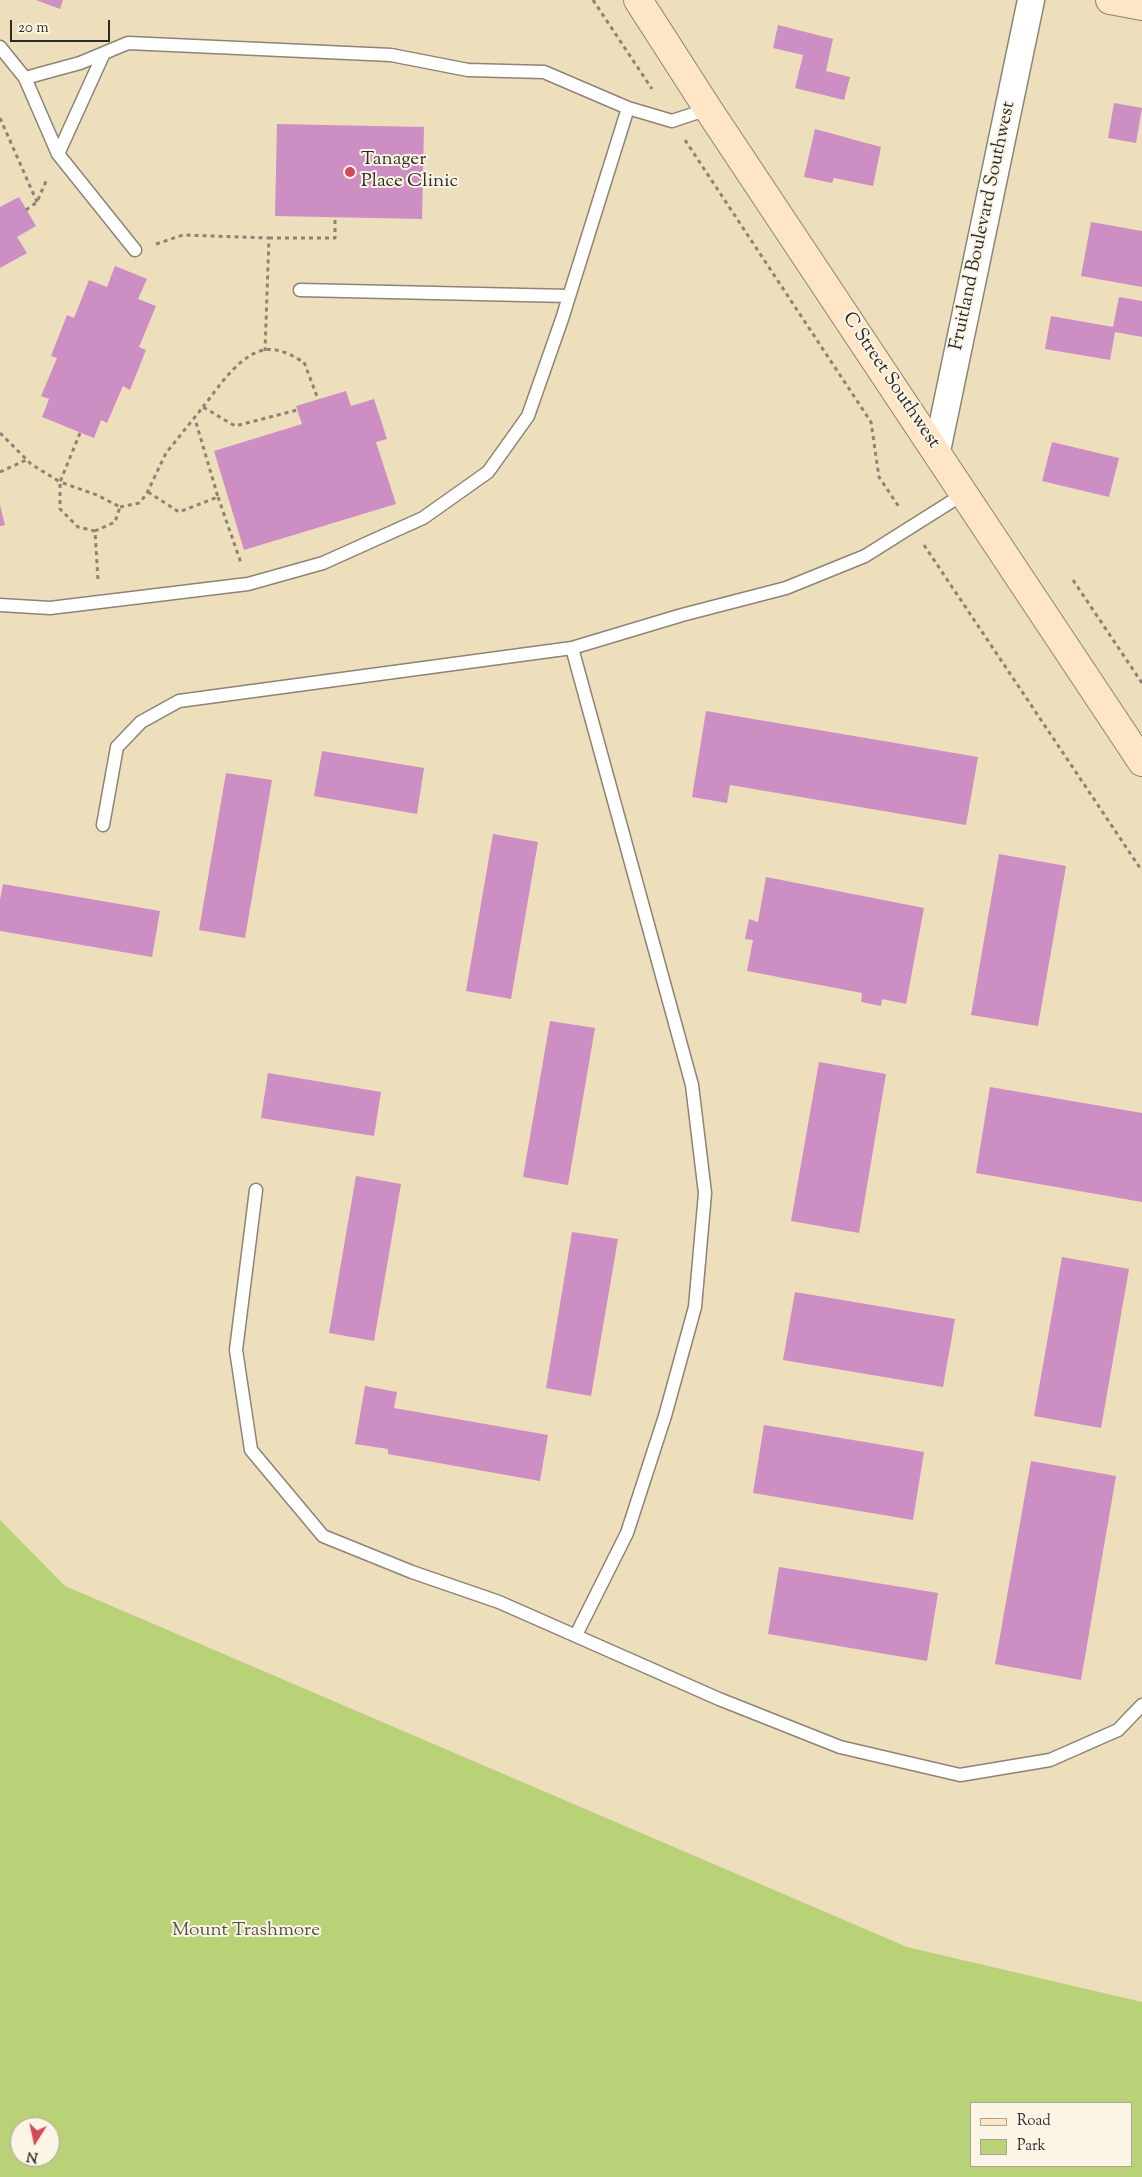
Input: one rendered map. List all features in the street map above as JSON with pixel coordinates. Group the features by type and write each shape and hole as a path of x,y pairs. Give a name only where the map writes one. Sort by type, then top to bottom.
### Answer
{"main road":[{"name":"C Street Southwest","path":"638,0 708,109 1142,762"},
{"path":"1110,0 1142,6"}],"street":[{"name":"Fruitland Boulevard Southwest","path":"937,451 1031,0"}],"lane":[{"path":"24,78 80,63 128,43 391,55 468,70 544,72 628,108 672,120 708,109"},
{"path":"0,47 24,78 58,154 135,250"},
{"path":"58,154 104,53"},
{"path":"0,605 50,608 248,584 323,562 423,518 488,472 528,416 569,296 628,108"},
{"path":"300,290 569,296"},
{"path":"103,825 117,747 141,722 179,701 572,648 682,615 786,588 865,556 965,493"},
{"path":"572,648 692,1085 705,1193 695,1307 665,1416 627,1533 576,1635"},
{"path":"256,1190 236,1350 251,1450 323,1536 412,1572 499,1602 719,1699 840,1747 960,1775 1050,1760 1118,1730 1142,1705"}],"path":[{"path":"593,0 871,422 879,477 1142,871"},
{"path":"0,118 37,202"},
{"path":"26,210 37,202 58,154"},
{"path":"135,250 183,235 336,238 335,217"},
{"path":"265,351 269,238"},
{"path":"0,433 26,460 60,482 97,495 120,508 139,504 148,492 166,453 234,366 259,352 275,349 304,362 318,399"},
{"path":"203,407 235,426 297,410"},
{"path":"195,418 218,497 248,584"},
{"path":"80,433 60,482 60,509 78,527 95,532 115,522 120,508"},
{"path":"0,472 26,460"},
{"path":"148,492 179,512 218,497"},
{"path":"95,532 100,603"},
{"path":"1073,580 1142,683"}],"green space":[{"name":"Mount Trashmore","path":"0,1520 65,1586 907,1947 1142,2002 1142,2177 0,2177"}],"building":[{"path":"36,0 63,0 60,9"},
{"path":"778,25 833,39 826,71 850,77 844,100 795,88 803,55 773,48"},
{"path":"1114,103 1142,108 1136,143 1108,138"},
{"name":"Tanager Place Clinic","path":"277,124 424,127 422,219 275,216"},
{"path":"815,129 881,147 873,186 834,178 832,183 804,177"},
{"path":"19,197 36,226 17,237 27,253 0,268 0,207"},
{"path":"1091,222 1142,231 1142,287 1081,276"},
{"path":"115,266 147,279 138,299 156,306 139,347 146,350 130,390 123,386 107,423 101,420 94,438 42,417 49,399 41,396 57,358 51,356 67,315 74,318 89,280 107,287"},
{"path":"1119,297 1142,301 1142,337 1115,332 1110,360 1045,349 1051,316 1113,327"},
{"path":"346,391 351,406 374,399 387,439 376,442 396,504 244,550 214,451 302,424 296,406"},
{"path":"1052,442 1119,458 1109,497 1042,481"},
{"path":"0,505 5,525 0,526"},
{"path":"706,711 978,757 966,825 730,785 727,803 692,797"},
{"path":"322,751 424,768 417,814 314,796"},
{"path":"226,773 272,780 245,938 199,930"},
{"path":"493,834 538,842 511,999 466,991"},
{"path":"999,854 1066,866 1038,1026 971,1015"},
{"path":"766,877 924,908 906,1004 882,999 881,1006 861,1002 862,993 747,971 753,940 745,939 749,919 758,922"},
{"path":"3,884 160,911 152,957 0,931 0,900"},
{"path":"550,1021 595,1028 568,1185 523,1177"},
{"path":"819,1062 886,1074 859,1233 791,1221"},
{"path":"268,1073 381,1092 374,1136 261,1118"},
{"path":"990,1087 1142,1113 1142,1202 976,1173"},
{"path":"356,1176 401,1184 374,1341 329,1333"},
{"path":"572,1232 618,1239 591,1396 546,1388"},
{"path":"1062,1257 1129,1269 1101,1428 1034,1416"},
{"path":"795,1292 955,1319 943,1387 783,1360"},
{"path":"365,1386 397,1392 394,1408 548,1435 540,1481 388,1454 388,1449 355,1444"},
{"path":"764,1425 924,1452 913,1520 753,1493"},
{"path":"1031,1461 1116,1476 1081,1680 995,1664"},
{"path":"779,1567 938,1593 927,1661 768,1634"}],"place":[{"name":"Tanager Place Clinic","path":"350,172"}]}
